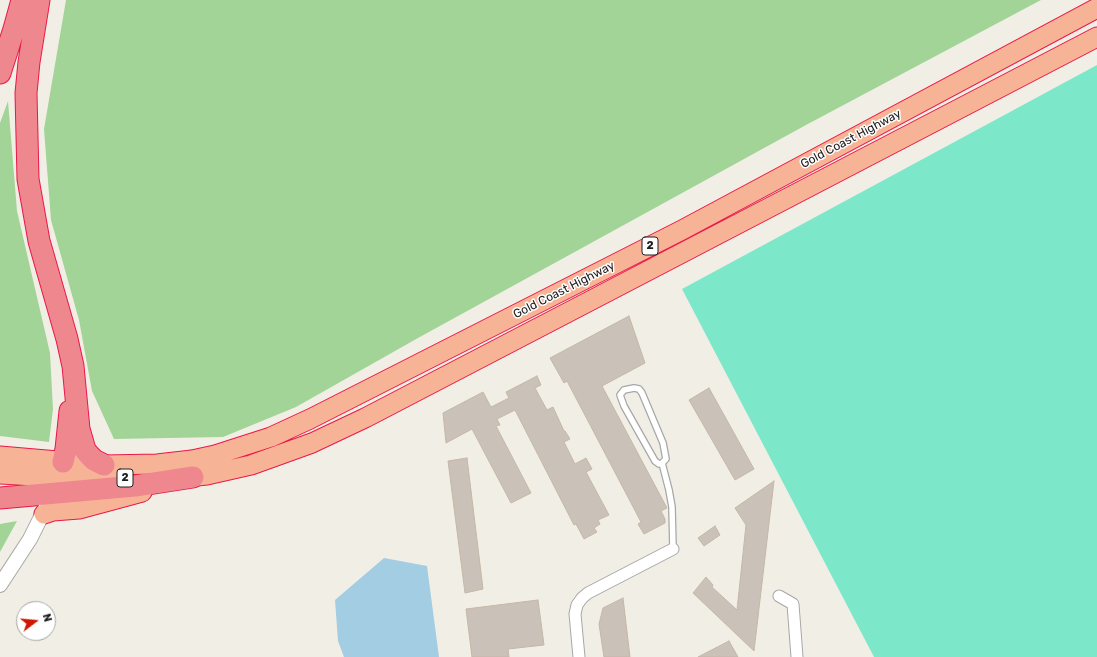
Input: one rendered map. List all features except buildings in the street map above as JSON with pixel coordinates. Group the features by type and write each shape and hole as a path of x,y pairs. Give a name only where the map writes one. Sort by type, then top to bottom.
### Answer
{"highway":[{"path":"0,73 22,0"},
{"path":"39,0 28,62 26,93 28,179 39,241 67,339 72,366 79,429 84,447 89,455 94,460 104,465"},
{"name":"Gold Coast Highway","path":"0,474 58,477 104,465 157,464 204,457 245,447 291,428 682,230 1097,8"},
{"name":"Gold Coast Highway","path":"44,514 50,511 79,509 167,486 193,477 231,470 268,460 365,418 1097,36"},
{"path":"58,477 69,420 72,366"},
{"name":"Gold Coast Highway","path":"0,456 58,477"},
{"path":"0,498 58,477 135,486 193,477"}],"street":[{"path":"0,585 30,539 44,514 58,477"},
{"path":"579,657 575,614 577,605 582,598 588,593 673,549"},
{"path":"779,596 792,604 797,657"}],"lane":[{"path":"634,388 639,389 642,393 665,452 666,460 662,463 659,464 655,461 624,406 620,395 624,390 634,388"},
{"path":"662,463 672,507 673,549"}],"green space":[{"path":"66,0 1041,0 806,125 418,338 296,407 223,437 114,439 92,391 79,320 51,220 44,129"},
{"path":"1097,65 1097,657 874,657 682,289"},
{"path":"8,101 17,211 50,353 53,409 49,442 0,436 0,123"},
{"path":"17,521 0,552 0,524"}],"water":[{"path":"384,558 427,566 439,657 344,657 338,641 335,600"}]}
